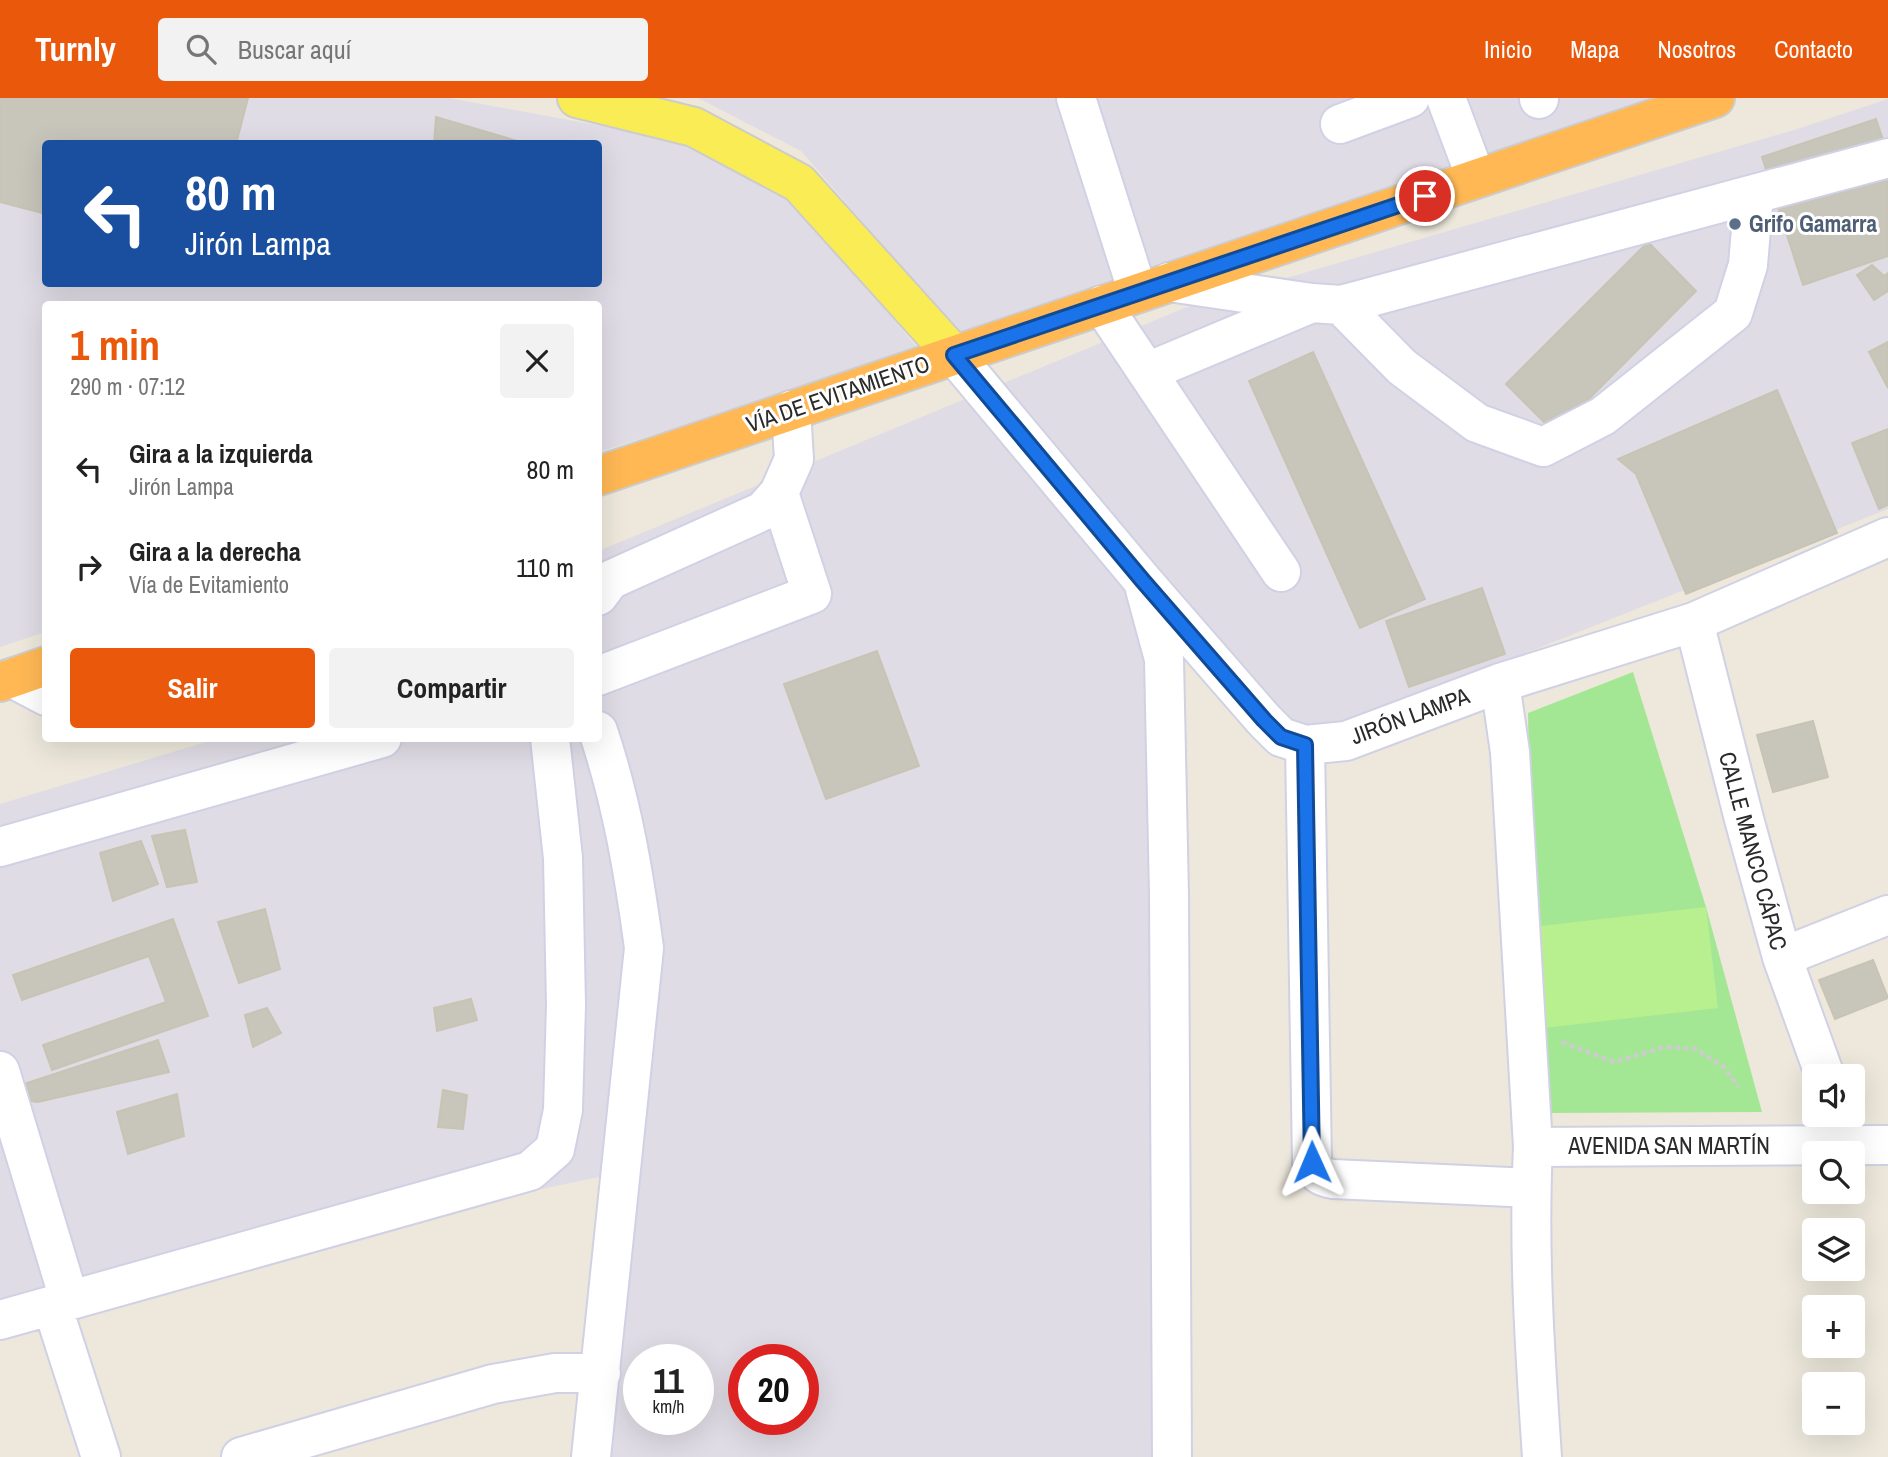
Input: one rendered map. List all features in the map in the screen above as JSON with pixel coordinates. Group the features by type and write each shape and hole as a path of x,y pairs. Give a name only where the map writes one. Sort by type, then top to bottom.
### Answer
{"highway":[{"name":"VÍA DE EVITAMIENTO","path":"602,475 1715,98"}],"main road":[{"path":"577,98 695,127 799,183 954,355"}],"street":[{"path":"1076,98 1153,287 1326,304 1477,424 1543,447 1603,416 1733,313 1748,265 1754,194"},
{"path":"1340,124 1410,98"},
{"path":"1446,98 1476,178"},
{"path":"1147,372 1326,304 1888,158"},
{"path":"1102,304 1281,572"},
{"path":"954,355 1143,581 1264,720 1281,737 1305,745 1312,1149 1315,1172 1333,1179 1531,1188"},
{"path":"602,591 610,580 763,511 779,492 794,459 791,410"},
{"path":"602,674 812,594 779,492"},
{"name":"JIRÓN LAMPA","path":"1305,745 1346,741 1500,683 1694,622 1888,537"},
{"path":"1143,581 1164,659 1169,909 1172,1457"},
{"name":"CALLE MANCO CÁPAC","path":"1694,622 1782,957 1821,1064"},
{"path":"19,676 42,693"},
{"path":"1500,683 1510,752 1527,1025 1533,1147 1531,1188 1535,1346 1542,1457"},
{"path":"0,847 368,742"},
{"path":"0,1320 530,1171 555,1149 563,1110 565,1005 563,858 550,742"},
{"path":"591,1457 644,948 633,865 611,768 602,742"},
{"path":"1782,957 1888,915"},
{"path":"0,1072 102,1457"},
{"name":"AVENIDA SAN MARTÍN","path":"1533,1147 1845,1130 1888,1145"},
{"path":"241,1457 492,1384 555,1373 601,1373"}],"path":[{"path":"1527,1025 1578,1050 1614,1062 1665,1047 1696,1049 1725,1068 1738,1087"}],"shaded area":[{"path":"0,98 449,98 689,142 800,207 919,350 602,451 602,301 42,301 42,633 0,647"},
{"path":"698,98 1652,98 963,338 801,151"},
{"path":"1888,99 1888,509 1330,731 1290,726 1185,614 1159,735 1154,1457 591,1457 618,1173 312,1237 0,1319 0,804 206,742 602,742 602,550 1187,307 1794,130"}],"green space":[{"path":"1633,672 1706,907 1762,1112 1544,1113 1532,927 1528,713"},
{"path":"1706,907 1718,1008 1544,1028 1532,927"}],"building":[{"path":"0,98 248,98 237,140 42,140 42,213 0,202"},
{"path":"436,117 514,140 434,140"},
{"path":"1876,119 1888,155 1888,256 1803,285 1762,157"},
{"path":"1648,242 1696,291 1555,433 1506,384"},
{"path":"1872,265 1884,276 1888,273 1888,291 1874,300 1857,275"},
{"path":"1888,342 1888,388 1869,352"},
{"path":"1313,352 1425,599 1360,628 1249,381"},
{"path":"1777,390 1837,533 1686,594 1636,474 1618,459"},
{"path":"1888,429 1888,505 1879,509 1852,443"},
{"path":"1482,588 1505,654 1409,687 1386,621"},
{"path":"877,651 919,766 826,799 784,684"},
{"path":"1813,721 1828,777 1773,792 1757,735"},
{"path":"185,830 197,882 167,887 152,836"},
{"path":"141,841 158,884 113,901 100,853"},
{"path":"265,909 280,969 239,983 218,922"},
{"path":"173,919 208,1016 52,1070 43,1045 166,1002 149,956 22,1000 13,975"},
{"path":"1873,960 1888,998 1835,1019 1819,980"},
{"path":"471,999 477,1020 437,1031 434,1008"},
{"path":"267,1008 281,1033 253,1047 245,1015"},
{"path":"158,1040 169,1072 38,1102 22,1100 21,1085"},
{"path":"443,1090 467,1095 463,1129 438,1127"},
{"path":"177,1094 184,1136 128,1154 117,1112"}],"place":[{"name":"Grifo Gamarra","path":"1735,224"}],"route":[{"path":"1312,1162 1305,745 1281,737 1264,720 1143,581 954,355 1425,196"}]}
